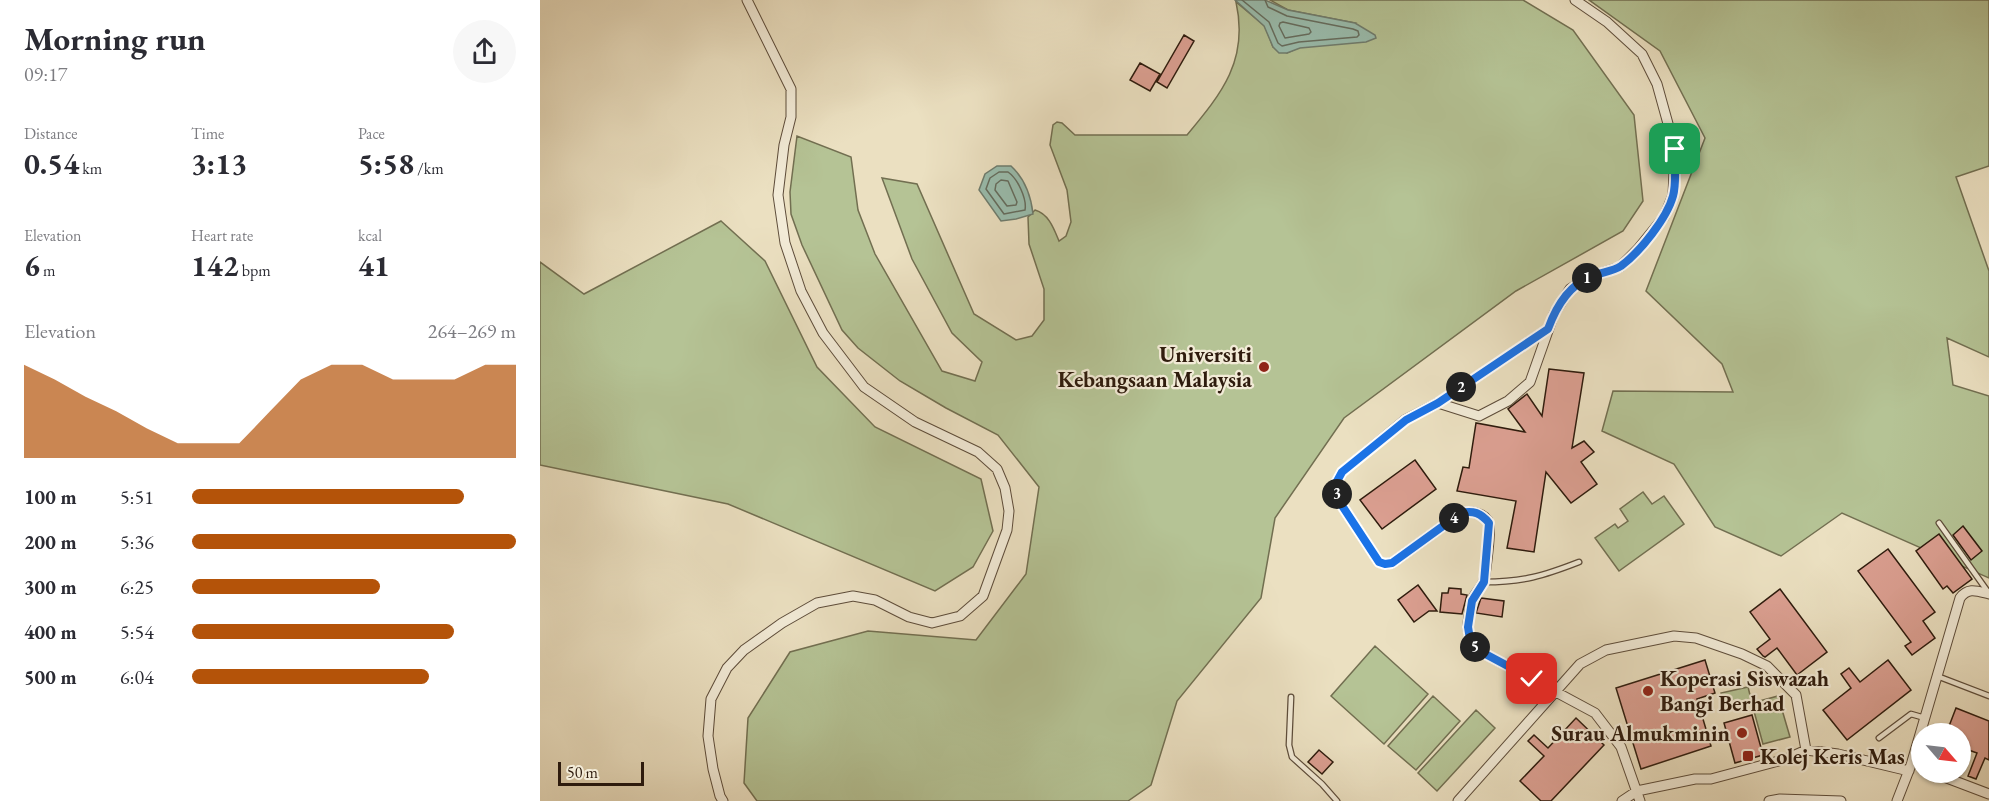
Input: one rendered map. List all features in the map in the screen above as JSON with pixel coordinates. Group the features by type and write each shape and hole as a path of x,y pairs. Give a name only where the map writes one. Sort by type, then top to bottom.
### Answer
{"street":[{"path":"723,801 713,769 708,736 711,699 727,668 744,650 782,623 817,603 852,596 876,600 909,617 932,622 960,616 983,596 1007,530 1009,511 1005,488 997,469 978,452 915,422 864,387 823,333 801,291 785,243 778,195 784,145 791,117 791,89 747,0"},
{"path":"1438,403 1479,416 1508,401 1530,382 1554,315 1570,289 1589,277 1620,267 1664,217 1674,195 1675,149 1657,84 1642,54 1607,22 1575,0"},
{"path":"1548,329 1438,403 1406,420 1342,472 1335,485 1339,501 1379,562 1385,564 1392,563 1461,513 1477,512 1484,517 1489,523 1484,582 1472,601 1468,627 1470,639 1476,649 1595,713 1621,747 1639,796"},
{"path":"1897,801 1910,768 1960,598 1970,590 1989,594"},
{"path":"1458,801 1580,664 1606,650 1674,636 1696,638 1743,654 1767,666 1796,695 1806,750"},
{"path":"1622,801 1695,779 1711,779 1786,759 1806,750 1910,768"},
{"path":"1960,783 1989,794"},
{"path":"1769,801 1791,799 1841,801"}],"lane":[{"path":"1939,523 1989,594"},
{"path":"1484,582 1512,582 1542,576 1579,562"},
{"path":"1937,676 1989,696"},
{"path":"1291,697 1289,745 1293,757 1337,801"},
{"path":"1879,738 1911,714 1924,718"}],"shaded area":[{"path":"1270,0 1523,0 1573,30 1634,115 1643,201 1623,231 1516,291 1344,418 1275,518 1261,598 1177,701 1151,785 1128,801 757,801 744,783 748,718 790,652 868,631 976,640 1026,574 1039,487 998,435 900,381 858,348 842,330 802,245 791,214 790,192 797,136 851,157 858,210 875,254 942,371 975,381 982,362 952,333 912,259 882,178 917,184 974,314 1016,340 1032,336 1044,320 1044,289 1029,244 1028,217 1035,210 1044,215 1059,241 1066,236 1071,222 1067,190 1050,145 1053,125 1057,122 1062,123 1075,135 1187,135 1211,105 1230,74 1239,41 1236,2 1265,26 1273,47 1287,53 1355,23 1288,10"},
{"path":"1589,0 1989,0 1989,166 1956,177 1989,271 1989,357 1947,338 1953,385 1989,396 1989,578 1842,513 1781,556 1715,527 1674,464 1602,431 1613,391 1733,392 1722,364 1646,291 1705,138 1660,51"},
{"path":"721,221 765,261 817,367 875,427 981,479 993,531 973,567 935,591 728,504 540,465 540,262 584,294"},
{"path":"1643,492 1652,504 1664,496 1684,524 1619,571 1595,538 1615,524 1618,528 1628,521 1620,509"},
{"path":"1375,646 1428,694 1384,744 1331,696"},
{"path":"1748,687 1752,703 1778,696 1790,737 1763,744 1752,704 1725,711 1721,693"},
{"path":"1433,696 1460,721 1416,770 1388,746"},
{"path":"1476,710 1495,728 1437,791 1418,773"}],"water":[{"path":"1235,0 1265,0 1288,10 1355,23 1375,35 1376,38 1366,42 1300,48 1287,53 1279,53 1273,47 1264,26"},
{"path":"997,166 1011,166 1020,176 1029,194 1033,214 1001,221 979,190 985,174"}],"building":[{"path":"1184,35 1194,41 1167,88 1157,82"},
{"path":"1140,63 1160,74 1150,91 1130,80"},
{"path":"1549,369 1584,373 1572,448 1584,441 1594,452 1581,462 1597,484 1571,503 1546,472 1534,552 1507,548 1516,501 1457,491 1463,467 1469,468 1476,423 1525,432 1508,409 1527,394 1542,416"},
{"path":"1415,460 1436,489 1382,529 1360,500"},
{"path":"1963,526 1982,551 1971,560 1953,535"},
{"path":"1939,534 1972,579 1953,593 1947,586 1943,589 1916,551"},
{"path":"1888,549 1935,612 1923,621 1935,638 1912,655 1905,646 1911,642 1858,571"},
{"path":"1418,585 1437,611 1429,611 1414,622 1398,600"},
{"path":"1449,588 1461,589 1461,594 1467,595 1462,614 1440,612 1442,593 1448,593"},
{"path":"1780,589 1827,652 1797,675 1777,648 1765,657 1757,649 1770,639 1750,612"},
{"path":"1481,598 1504,601 1502,617 1476,613"},
{"path":"1705,660 1715,693 1697,699 1711,746 1641,769 1616,688"},
{"path":"1888,660 1911,690 1847,740 1823,710 1851,688 1841,674 1849,668 1860,682"},
{"path":"1956,708 1989,721 1989,760 1985,758 1976,779 1971,777 1971,768 1977,753 1971,751 1971,723 1950,723"},
{"name":"Surau Almukminin","path":"1752,715 1763,755 1735,763 1724,723"},
{"path":"1576,718 1604,745 1551,801 1541,801 1520,781 1544,756 1528,741 1534,735 1548,748"},
{"path":"1319,750 1333,762 1322,774 1308,762"}],"place":[{"name":"Universiti Kebangsaan Malaysia","path":"1264,367"},
{"name":"Koperasi Siswazah Bangi Berhad","path":"1648,691"},
{"name":"Surau Almukminin","path":"1742,733"},
{"name":"Kolej Keris Mas","path":"1748,756"}],"route":[{"path":"1532,679 1476,649 1470,639 1468,627 1472,601 1484,582 1488,549 1489,523 1484,517 1477,512 1461,513 1392,563 1385,564 1379,562 1339,501 1335,485 1342,472 1406,420 1438,403 1548,329 1570,289 1589,277 1620,267 1664,217 1674,195 1675,149"}]}
